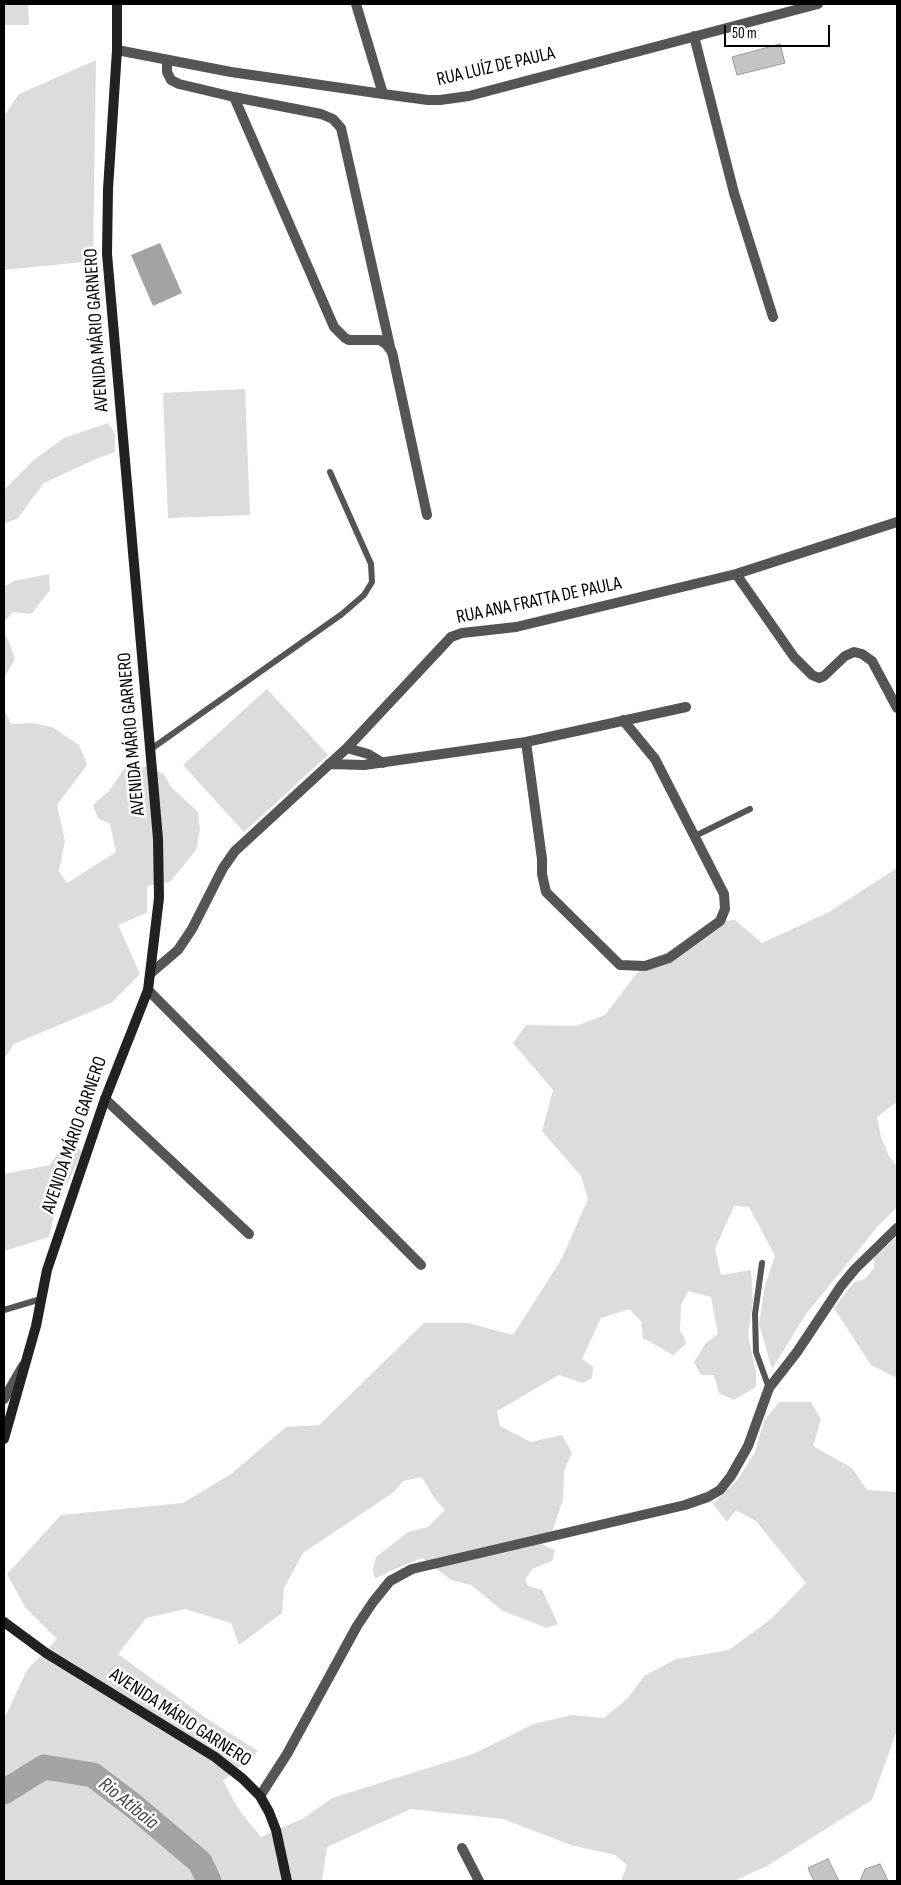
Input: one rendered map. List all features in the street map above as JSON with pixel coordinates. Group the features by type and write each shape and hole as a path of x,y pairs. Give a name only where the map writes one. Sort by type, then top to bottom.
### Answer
{"main road":[{"name":"AVENIDA MÁRIO GARNERO","path":"4,1439 26,1361 48,1270 105,1098 148,990 159,898 158,839 151,749 107,254 108,190 117,50 117,4"},
{"name":"AVENIDA MÁRIO GARNERO","path":"4,1622 46,1653 215,1757 243,1779 260,1796 269,1812 276,1830 287,1881"}],"street":[{"path":"356,4 383,94"},
{"name":"RUA LUÍZ DE PAULA","path":"117,50 231,72 428,100 469,96 818,4"},
{"path":"694,36 734,193 773,317"},
{"path":"166,60 167,72 171,80 178,84 321,114 333,118 342,128 427,515"},
{"path":"234,97 334,326 349,340 380,340 392,352"},
{"name":"RUA ANA FRATTA DE PAULA","path":"151,973 178,950 192,929 223,868 236,850 347,748 451,637 462,633 516,626 736,574 897,522"},
{"path":"736,574 794,657 812,675 819,678 824,676 845,656 854,652 862,654 872,661 897,708"},
{"path":"329,764 357,766 526,742 686,707"},
{"path":"526,742 539,841 542,880 546,892 620,965 645,966 669,958 720,921 725,909 724,894 655,759 623,720"},
{"path":"347,748 368,754 382,763"},
{"path":"148,990 421,1265"},
{"path":"105,1098 249,1234"},
{"path":"260,1796 287,1754 357,1626 390,1581 412,1569 685,1506 720,1490 731,1476 748,1446 769,1388 797,1352 841,1286 855,1269 897,1228"},
{"path":"4,1399 26,1361"},
{"path":"462,1848 479,1881"}],"lane":[{"path":"151,749 342,614 364,595 372,582 371,564 330,472"},
{"path":"695,836 750,809"},
{"path":"762,1263 755,1314 756,1352 769,1388"},
{"path":"4,1310 41,1299"}],"shaded area":[{"path":"4,4 28,4 29,25 4,25"},
{"path":"96,60 93,261 4,270 4,116 19,94"},
{"path":"160,243 182,293 153,306 131,255"},
{"path":"245,389 250,515 168,518 163,393"},
{"path":"108,423 115,434 115,452 44,483 18,518 4,524 4,490 35,459 64,438"},
{"path":"49,574 50,590 31,614 13,612 4,622 4,587 14,581"},
{"path":"4,632 15,659 4,678"},
{"path":"267,689 328,755 244,832 183,765"},
{"path":"4,709 11,724 33,723 52,727 79,745 87,765 57,805 65,841 59,871 67,883 116,852 110,824 98,818 93,805 109,791 126,766 148,767 164,774 171,787 198,812 200,830 196,850 170,882 147,886 147,913 118,925 140,974 111,1003 14,1044 4,1059"},
{"path":"897,868 897,1103 877,1117 881,1137 889,1156 897,1167 897,1207 878,1226 806,1314 772,1369 759,1324 765,1285 775,1256 749,1207 734,1206 715,1249 721,1275 751,1270 753,1300 748,1335 756,1372 756,1387 734,1400 719,1393 714,1375 701,1375 694,1362 706,1343 718,1334 711,1297 688,1291 681,1305 680,1331 686,1344 673,1355 643,1338 641,1321 629,1309 601,1318 582,1359 593,1367 592,1378 583,1383 559,1375 497,1411 500,1426 531,1442 562,1435 572,1453 564,1471 563,1500 553,1529 541,1544 555,1550 552,1561 532,1569 525,1580 528,1586 542,1590 558,1624 547,1628 503,1611 471,1585 451,1580 422,1558 375,1579 373,1569 376,1557 408,1532 428,1527 445,1510 435,1499 422,1477 403,1481 394,1492 303,1553 284,1588 282,1613 239,1645 231,1623 185,1609 146,1618 118,1654 209,1720 258,1751 223,1781 239,1810 261,1837 304,1818 332,1798 473,1754 534,1724 572,1715 604,1718 628,1698 644,1676 676,1659 729,1650 771,1619 806,1583 756,1521 736,1510 727,1522 713,1504 738,1479 755,1452 764,1421 779,1402 811,1402 821,1420 813,1446 852,1468 867,1490 897,1492 897,1730 872,1800 767,1866 734,1881 621,1881 627,1865 615,1855 571,1845 503,1819 411,1809 327,1847 322,1881 4,1881 4,1719 27,1670 57,1639 25,1607 7,1574 61,1515 183,1503 231,1474 286,1427 319,1425 424,1323 468,1323 513,1335 561,1260 588,1199 581,1176 542,1131 553,1090 513,1043 526,1025 576,1026 605,1015 637,973 712,922 735,920 762,943 829,912"},
{"path":"71,1142 82,1152 58,1200 49,1237 4,1251 4,1174 50,1165 62,1146"},
{"path":"897,1236 897,1378 871,1365 834,1308 854,1282 865,1279 874,1268 874,1257"}],"building":[{"path":"780,44 785,63 737,75 732,57"},
{"path":"828,1859 839,1881 814,1881 808,1868"},
{"path":"880,1864 888,1881 860,1881 865,1869"}],"waterway":[{"name":"Rio Atibaia","path":"4,1792 44,1767 93,1775 135,1807 200,1862 209,1881"}]}
